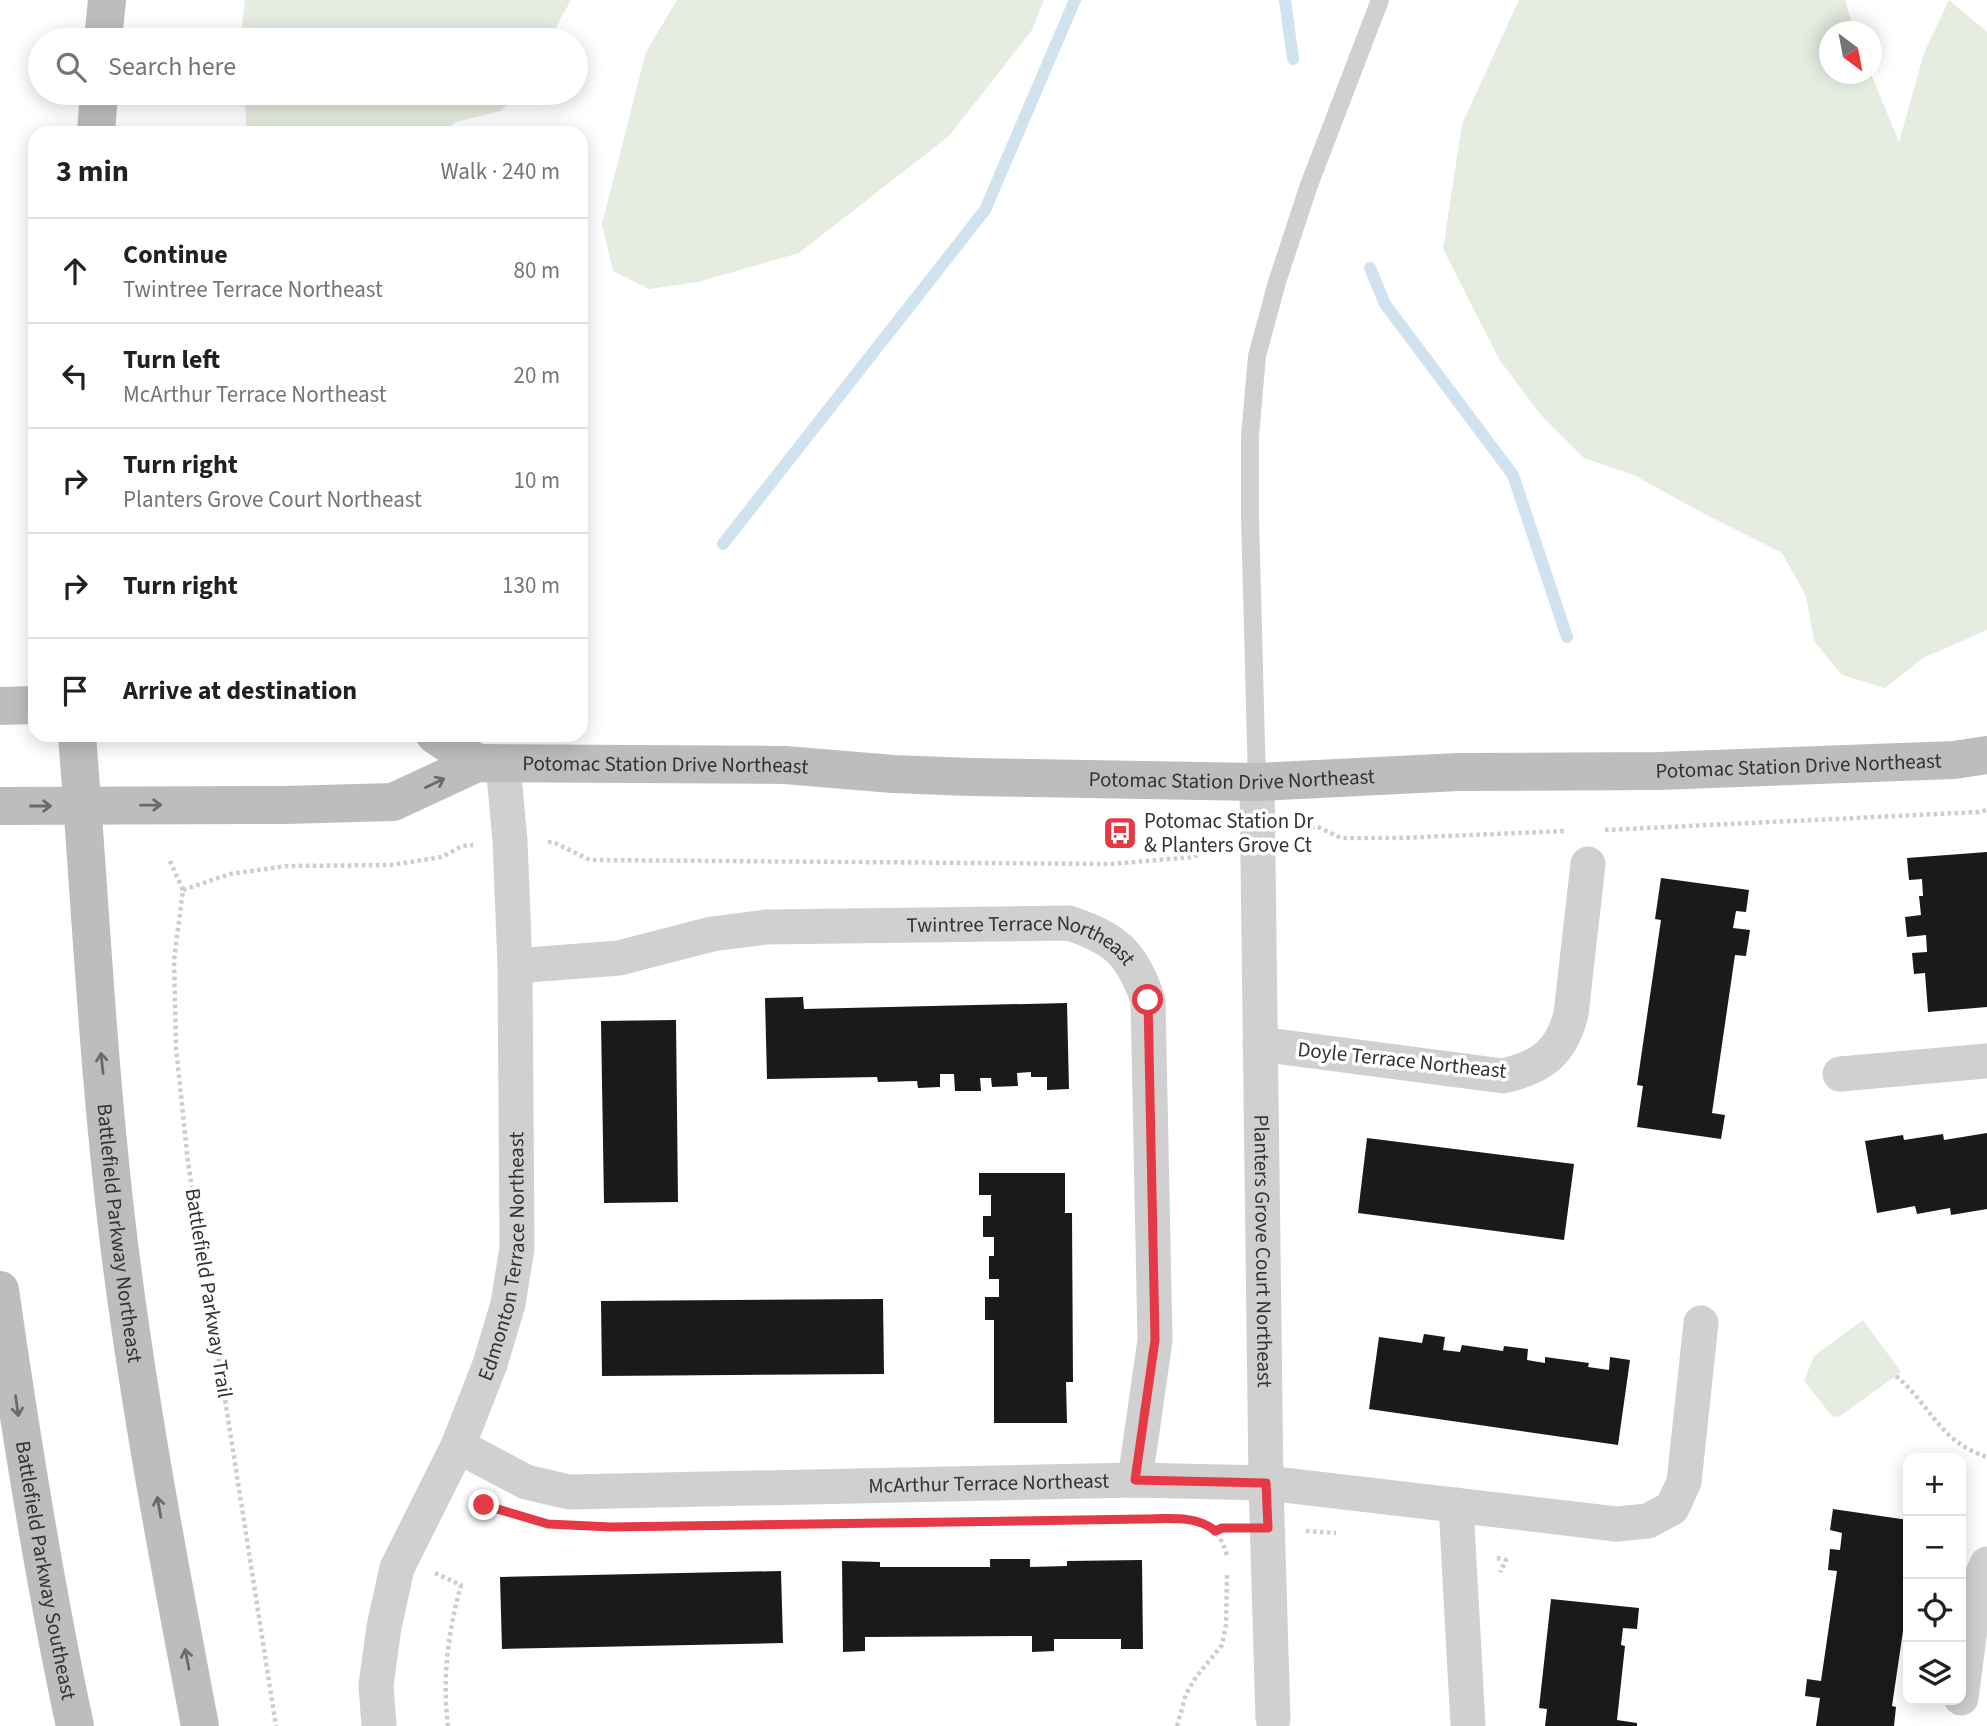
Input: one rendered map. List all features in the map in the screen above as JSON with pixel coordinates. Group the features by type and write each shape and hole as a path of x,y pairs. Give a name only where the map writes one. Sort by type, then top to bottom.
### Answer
{"street":[{"path":"104,28 107,0"},
{"path":"97,126 98,105"},
{"path":"0,706 28,705"},
{"name":"Battlefield Parkway Northeast","path":"77,742 96,1007 122,1266 147,1437 200,1726"},
{"path":"448,742 490,764"},
{"name":"Potomac Station Drive Northeast","path":"0,806 285,806 393,802 490,764 785,765 970,777 1257,782 1459,772 1671,771 1954,760 1987,755"},
{"name":"Edmonton Terrace Northeast","path":"379,1726 376,1685 384,1627 397,1568 458,1446 490,1364 508,1304 517,1248 510,841 490,764"},
{"name":"Planters Grove Court Northeast","path":"1257,782 1266,1483 1273,1719"},
{"name":"Doyle Terrace Northeast","path":"1260,1044 1503,1076 1529,1070 1551,1055 1566,1031 1571,1014 1588,864"},
{"name":"Twintree Terrace Northeast","path":"514,966 619,958 712,934 766,927 1069,923 1099,933 1122,950 1139,973 1148,1000 1149,1027 1155,1340 1135,1480"},
{"path":"1840,1074 1987,1060"},
{"name":"Battlefield Parkway Southeast","path":"0,1290 44,1570 75,1726"},
{"name":"McArthur Terrace Northeast","path":"458,1446 526,1482 569,1492 1135,1480 1266,1483 1616,1524 1648,1521 1672,1508 1684,1482 1701,1323"},
{"path":"1456,1505 1468,1726"},
{"path":"1966,1660 1975,1591 1987,1564"},
{"path":"1957,1726 1960,1705"}],"lane":[{"path":"1257,782 1250,516 1250,436 1257,356 1277,282 1309,185 1380,0"}],"path":[{"path":"1593,830 1979,813 1987,810"},
{"path":"170,861 183,890 230,874 287,866 391,865 442,857 462,846 510,841 553,842 590,860 1110,864 1194,857 1215,842 1258,833 1318,827 1341,838 1565,831"},
{"name":"Battlefield Parkway Trail","path":"183,890 174,960 176,1048 188,1162 276,1726"},
{"path":"1896,1376 1908,1385 1947,1436 1965,1448 1987,1457"},
{"path":"1177,1726 1186,1694 1196,1676 1222,1645 1226,1625 1227,1554 1215,1531 1189,1520"},
{"path":"1215,1531 1222,1528 1268,1528 1334,1534 1342,1531"},
{"path":"1459,1552 1506,1560 1500,1571 1499,1583"},
{"path":"433,1572 461,1585 447,1650 445,1682 448,1726"}],"shaded area":[{"path":"245,0 571,0 556,28 242,28"},
{"path":"677,0 1044,0 1032,30 949,136 799,253 698,282 649,289 613,271 602,224 646,52"},
{"path":"1519,0 1845,0 1851,21 1819,21 1819,84 1875,84 1899,142 1924,53 1949,0 1987,32 1987,630 1923,658 1885,688 1842,675 1814,641 1806,596 1782,553 1636,476 1584,458 1540,414 1499,359 1443,249 1462,124"},
{"path":"245,105 506,105 501,111 456,122 451,126 246,126"},
{"path":"1863,1320 1901,1372 1840,1416 1833,1417 1804,1381 1814,1356"}],"building":[{"path":"1987,852 1987,1007 1928,1012 1925,973 1914,974 1912,953 1927,952 1926,935 1907,937 1905,917 1921,915 1919,896 1923,896 1922,879 1909,880 1907,858"},
{"path":"1661,878 1749,890 1746,912 1736,911 1733,928 1750,930 1746,956 1735,955 1712,1113 1725,1115 1721,1139 1637,1127 1643,1086 1637,1085 1661,920 1655,919"},
{"path":"803,997 804,1009 1067,1003 1069,1089 1047,1090 1047,1077 1031,1077 1031,1072 1017,1073 1018,1086 992,1087 991,1078 980,1078 981,1091 955,1091 954,1074 940,1074 940,1087 918,1088 917,1081 878,1082 877,1077 767,1079 765,998"},
{"path":"676,1020 678,1202 604,1203 601,1021"},
{"path":"1987,1133 1987,1209 1951,1215 1950,1208 1917,1214 1915,1206 1877,1213 1865,1141 1903,1135 1904,1140 1943,1134 1944,1140"},
{"path":"1367,1138 1574,1164 1564,1240 1358,1213"},
{"path":"979,1173 1065,1173 1065,1213 1072,1213 1073,1382 1066,1382 1067,1423 994,1423 994,1320 985,1320 985,1297 999,1297 999,1279 989,1279 989,1256 994,1256 994,1237 983,1237 983,1216 991,1216 991,1195 979,1195"},
{"path":"883,1299 884,1374 602,1376 601,1301"},
{"path":"1424,1334 1445,1337 1443,1350 1460,1352 1462,1345 1503,1351 1504,1346 1528,1349 1527,1360 1545,1363 1545,1357 1589,1363 1588,1367 1609,1370 1610,1357 1630,1360 1618,1445 1369,1409 1379,1337 1422,1343"},
{"path":"1833,1509 1903,1519 1903,1631 1892,1706 1896,1707 1894,1726 1816,1726 1820,1698 1805,1696 1807,1679 1821,1681 1837,1571 1828,1570 1830,1549 1840,1550 1842,1533 1830,1530"},
{"path":"990,1559 1030,1559 1030,1567 1067,1566 1067,1561 1142,1560 1143,1649 1121,1649 1121,1639 1054,1639 1054,1651 1032,1652 1032,1636 865,1637 865,1651 843,1652 842,1561 880,1562 880,1567 990,1567"},
{"path":"781,1571 783,1643 502,1649 500,1577"},
{"path":"1551,1599 1639,1608 1637,1629 1623,1628 1621,1645 1625,1646 1617,1720 1637,1723 1637,1726 1545,1726 1547,1709 1539,1708"}],"waterway":[{"path":"723,544 985,210 1075,0"},
{"path":"1285,0 1293,59"},
{"path":"1370,268 1385,304 1513,475 1567,637"}],"place":[{"name":"Potomac Station Dr & Planters Grove Ct","path":"1120,833"}],"route":[{"path":"484,1505 548,1524 611,1527 1144,1519 1189,1520 1215,1531 1222,1528 1268,1528 1266,1483 1135,1480 1155,1340 1148,1000"}]}
